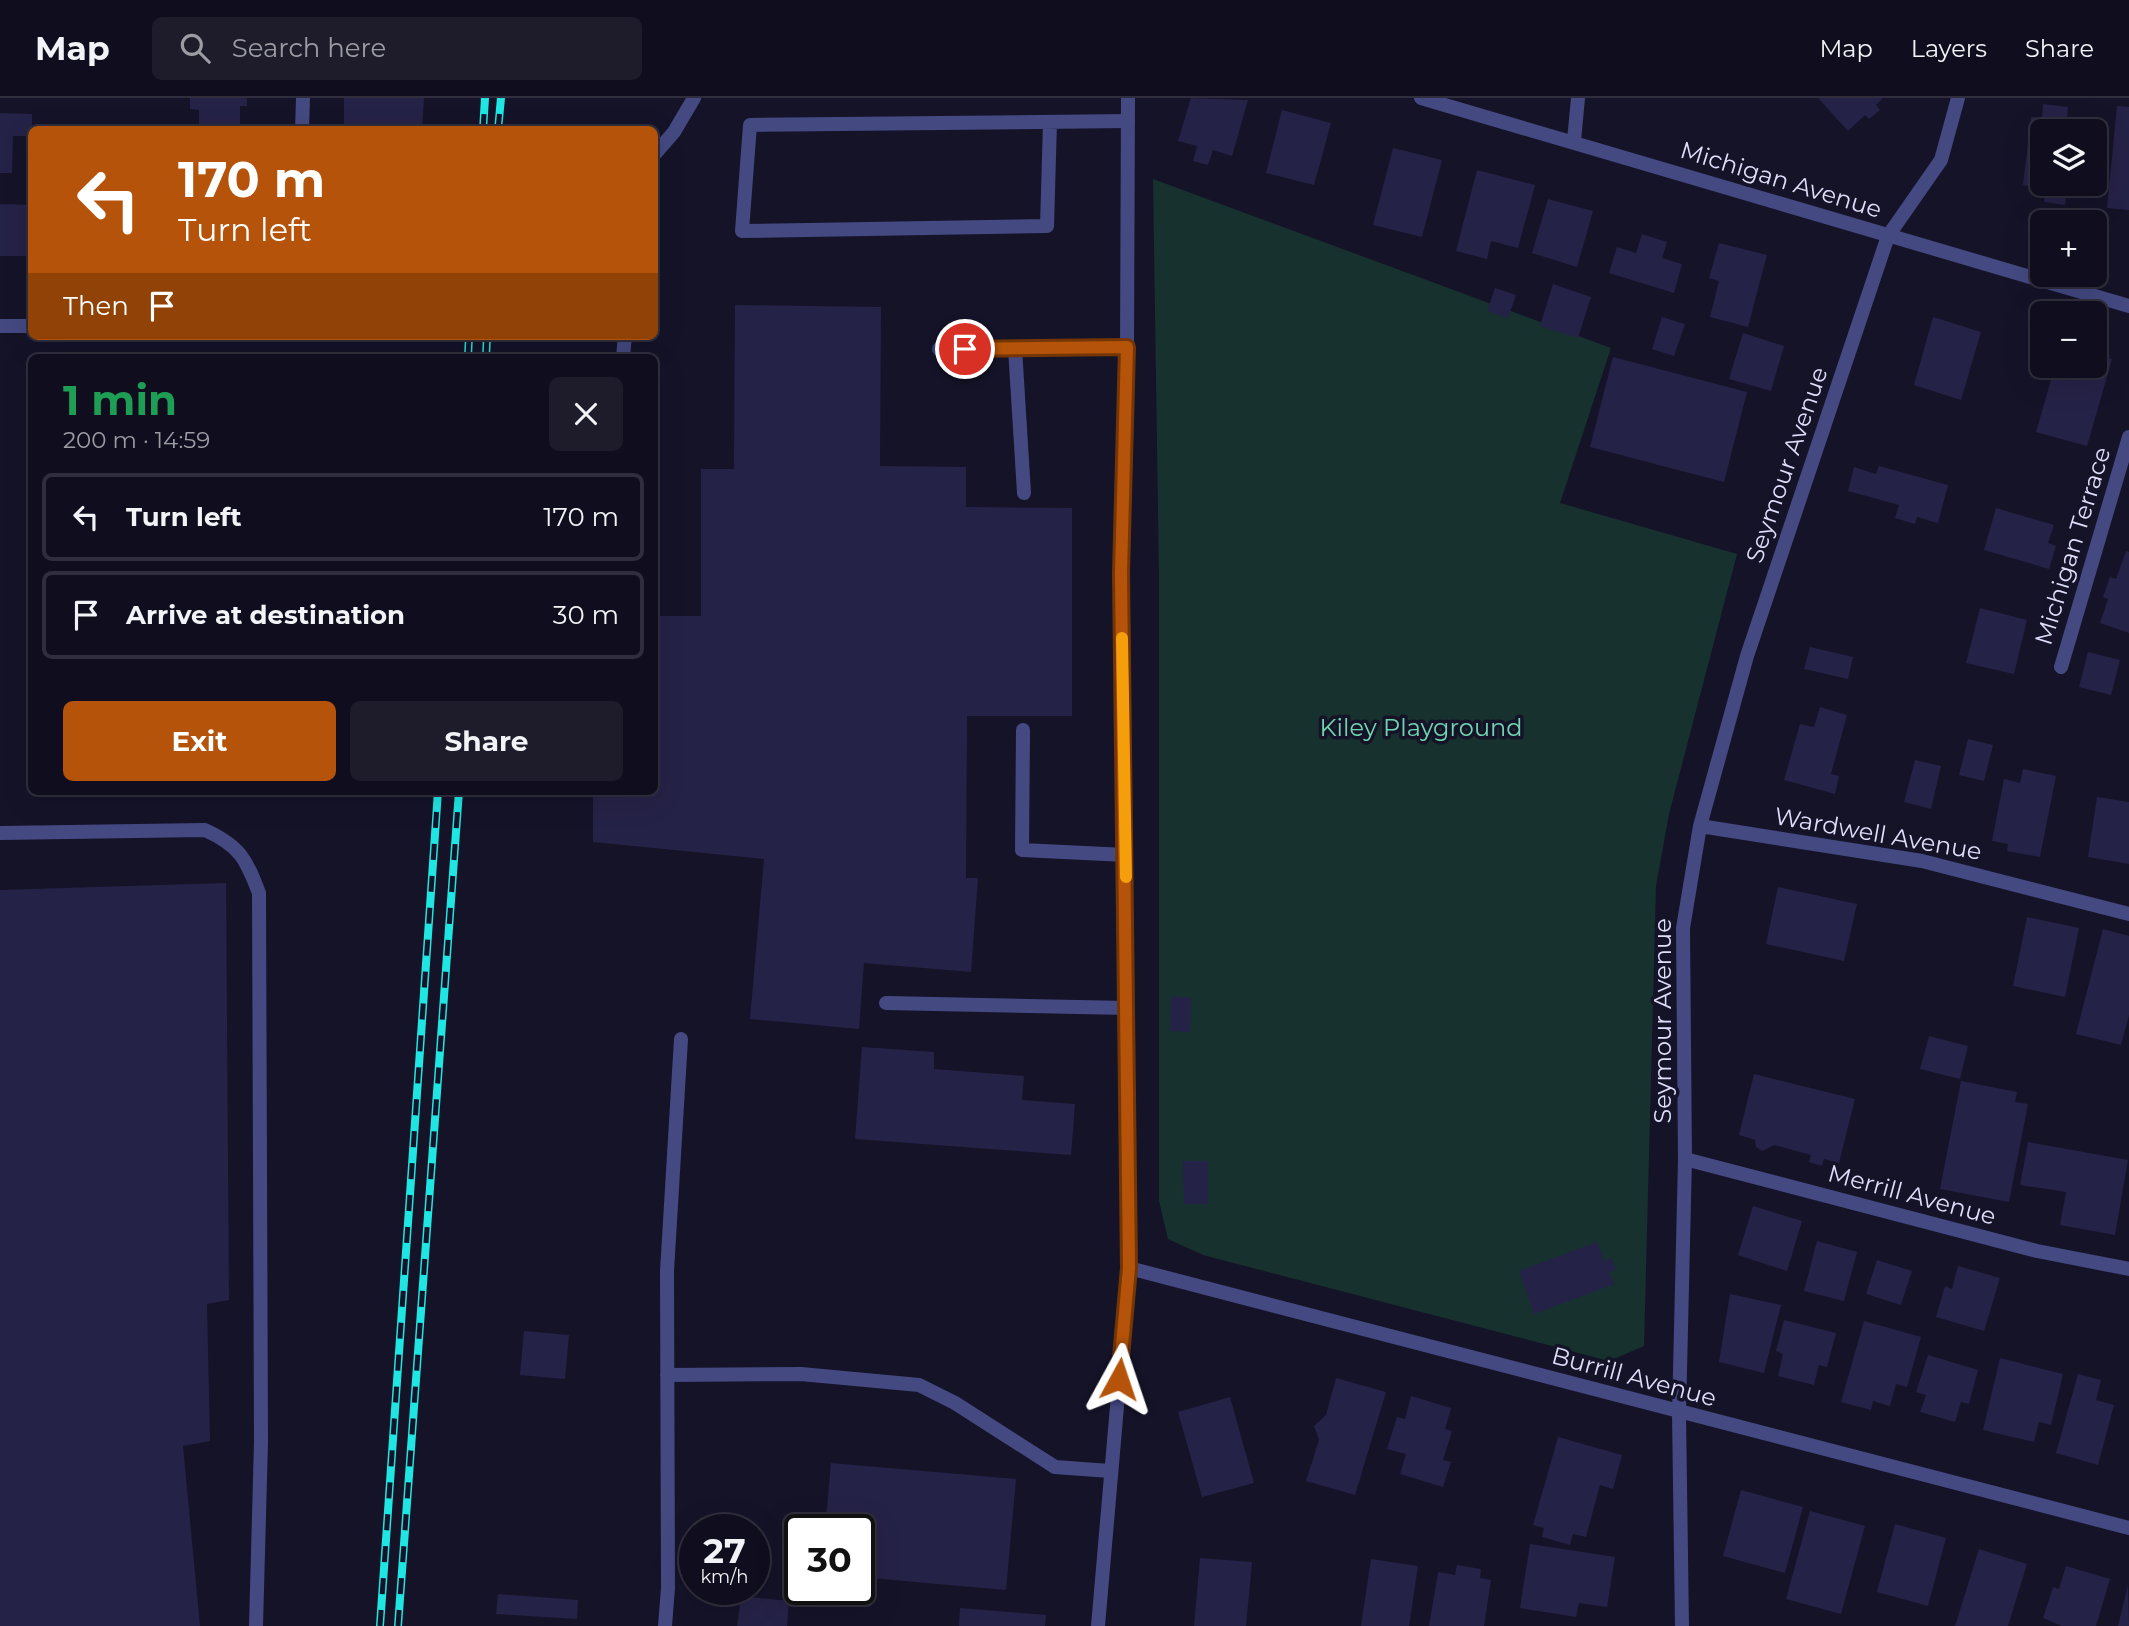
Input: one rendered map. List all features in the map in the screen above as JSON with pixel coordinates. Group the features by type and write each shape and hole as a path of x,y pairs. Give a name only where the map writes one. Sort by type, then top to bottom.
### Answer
{"street":[{"path":"302,126 303,98"},
{"path":"658,150 674,132 694,98"},
{"path":"1098,1626 1129,1268 1121,573 1127,347 1128,98"},
{"name":"Michigan Avenue","path":"1421,98 2129,306"},
{"path":"1573,141 1578,98"},
{"name":"Seymour Avenue","path":"1682,1626 1679,1413 1685,1159 1683,928 1700,827 1747,656 1888,236 1941,160 1958,98"},
{"path":"1050,122 1047,226 742,231 750,125 1128,121"},
{"path":"0,326 28,326"},
{"path":"939,349 1127,347"},
{"path":"1015,348 1024,494"},
{"name":"Michigan Terrace","path":"2061,667 2129,437"},
{"path":"1023,730 1022,850 1126,855"},
{"name":"Wardwell Avenue","path":"1700,827 1922,861 2129,914"},
{"path":"0,833 205,830 224,838 244,856 259,893 261,1442 256,1626"},
{"path":"886,1003 1127,1008"},
{"path":"665,1626 668,1588 667,1271 681,1039"},
{"name":"Merrill Avenue","path":"1685,1159 2037,1251 2129,1269"},
{"name":"Burrill Avenue","path":"1129,1268 2129,1528"},
{"path":"667,1375 801,1374 919,1385 955,1403 1055,1467 1110,1471"}],"green space":[{"name":"Kiley Playground","path":"1153,179 1611,348 1560,503 1737,554 1669,814 1656,886 1644,1346 1609,1361 1203,1255 1168,1239 1159,1201 1159,577"}],"building":[{"path":"190,98 247,98 247,106 240,106 240,126 199,126 199,110 190,109"},
{"path":"344,98 424,98 422,126 344,126"},
{"path":"1191,98 1248,100 1232,156 1213,150 1208,165 1193,161 1197,146 1178,141"},
{"path":"1818,98 1883,98 1876,105 1880,110 1869,119 1865,115 1848,131"},
{"path":"2043,104 2068,107 2067,119 2031,119 2042,118"},
{"path":"2117,106 2129,107 2129,210 2107,208"},
{"path":"1282,110 1331,123 1314,185 1266,173"},
{"path":"0,113 32,114 32,126 28,126 28,136 13,136 12,173 0,173"},
{"path":"2030,126 2030,186 2023,185"},
{"path":"1393,148 1442,160 1422,237 1373,225"},
{"path":"1477,170 1535,185 1518,248 1491,241 1487,259 1456,251"},
{"path":"2045,196 2066,196 2065,205 2044,202"},
{"path":"1548,199 1593,211 1577,267 1532,253"},
{"path":"0,204 28,205 28,256 0,256"},
{"path":"1642,234 1667,242 1662,258 1682,264 1674,293 1609,273 1617,247 1636,253"},
{"path":"1719,243 1767,255 1748,327 1710,317 1719,281 1709,278"},
{"path":"1553,284 1591,297 1578,338 1540,326"},
{"path":"1495,288 1516,295 1508,318 1487,311"},
{"path":"735,305 881,307 880,466 966,467 966,507 1072,508 1072,716 967,716 966,878 978,878 971,972 864,963 859,1029 750,1019 764,859 593,842 593,795 658,795 658,616 701,616 701,469 734,469"},
{"path":"1662,317 1685,324 1674,356 1652,349"},
{"path":"1933,317 1981,332 1961,400 1914,385"},
{"path":"1743,333 1784,346 1771,391 1729,379"},
{"path":"1613,357 1747,392 1724,482 1590,447"},
{"path":"2107,358 2112,359 2107,376"},
{"path":"2052,378 2107,378 2087,446 2036,432"},
{"path":"1879,466 1948,485 1938,523 1917,517 1915,524 1895,518 1899,505 1848,491 1854,467 1876,474"},
{"path":"1996,508 2054,525 2048,543 2056,546 2049,569 1984,550"},
{"path":"2126,551 2129,552 2129,633 2100,623 2108,599 2103,597 2110,577 2116,579"},
{"path":"1980,608 2027,620 2014,674 1966,663"},
{"path":"1810,647 1853,657 1848,679 1804,669"},
{"path":"2088,652 2120,660 2111,695 2079,687"},
{"path":"1820,707 1847,715 1831,774 1839,776 1835,794 1784,780 1800,724 1814,727"},
{"path":"1968,739 1993,745 1984,781 1959,775"},
{"path":"1915,760 1941,766 1931,809 1904,802"},
{"path":"2023,769 2056,776 2040,857 2007,851 2008,844 1992,841 2004,779 2020,783"},
{"path":"2097,797 2129,802 2129,864 2088,857"},
{"path":"226,883 229,1300 207,1304 210,1441 183,1446 200,1626 0,1626 0,890"},
{"path":"1778,887 1857,904 1844,961 1766,944"},
{"path":"2027,917 2079,928 2065,997 2013,986"},
{"path":"2103,929 2129,936 2129,1015 2121,1045 2076,1034"},
{"path":"1171,997 1191,997 1190,1032 1170,1031"},
{"path":"1929,1036 1968,1046 1960,1079 1920,1069"},
{"path":"862,1047 934,1052 934,1069 1024,1076 1022,1100 1075,1104 1071,1155 855,1139"},
{"path":"1754,1074 1855,1099 1839,1163 1824,1159 1822,1166 1809,1162 1811,1155 1774,1145 1762,1151 1756,1147 1755,1140 1739,1135"},
{"path":"1961,1081 2017,1092 2015,1102 2028,1104 2009,1202 1940,1189"},
{"path":"2028,1142 2128,1160 2115,1235 2060,1225 2066,1192 2020,1185"},
{"path":"1183,1161 1208,1161 1208,1204 1184,1204"},
{"path":"1753,1206 1802,1221 1787,1271 1738,1255"},
{"path":"1817,1241 1857,1252 1844,1301 1804,1291"},
{"path":"1597,1242 1604,1261 1611,1258 1616,1270 1609,1272 1614,1284 1534,1314 1519,1271"},
{"path":"1877,1260 1912,1271 1901,1305 1866,1294"},
{"path":"1958,1266 2000,1278 1984,1331 1936,1317 1945,1286 1952,1289"},
{"path":"1730,1294 1781,1305 1764,1373 1719,1362"},
{"path":"1784,1320 1836,1333 1827,1367 1819,1365 1814,1385 1778,1376 1783,1354 1776,1351"},
{"path":"1864,1321 1921,1337 1907,1387 1896,1384 1890,1406 1873,1401 1871,1410 1841,1402"},
{"path":"524,1331 569,1335 565,1379 520,1375"},
{"path":"1928,1355 1978,1370 1969,1404 1961,1402 1955,1422 1920,1412 1926,1395 1916,1392"},
{"path":"2000,1358 2063,1374 2051,1425 2039,1422 2034,1442 1983,1430"},
{"path":"2078,1374 2101,1380 2096,1400 2114,1405 2098,1465 2056,1453"},
{"path":"1336,1378 1386,1392 1355,1495 1306,1481 1319,1440 1314,1426 1326,1415"},
{"path":"1411,1396 1451,1408 1445,1429 1452,1431 1443,1460 1451,1462 1443,1487 1400,1474 1406,1454 1387,1449 1397,1417 1405,1419"},
{"path":"1230,1397 1254,1483 1202,1497 1178,1412"},
{"path":"1558,1437 1622,1455 1613,1489 1600,1485 1586,1537 1573,1534 1570,1545 1542,1537 1544,1528 1533,1525"},
{"path":"831,1463 1016,1479 1006,1590 875,1578 875,1514 826,1514"},
{"path":"1741,1490 1803,1507 1785,1573 1723,1556"},
{"path":"1810,1511 1865,1526 1841,1614 1786,1599"},
{"path":"1895,1524 1946,1538 1928,1606 1877,1592"},
{"path":"1530,1544 1615,1557 1607,1607 1579,1603 1576,1617 1520,1608"},
{"path":"1979,1549 2027,1564 2008,1626 1955,1626"},
{"path":"1200,1558 1252,1562 1246,1626 1194,1626"},
{"path":"1371,1559 1418,1566 1409,1626 1361,1626"},
{"path":"1457,1565 1481,1569 1480,1578 1491,1580 1484,1626 1429,1626 1438,1572 1455,1575"},
{"path":"2066,1566 2110,1579 2096,1626 2062,1626 2043,1618 2053,1587 2059,1589"},
{"path":"2128,1585 2129,1626 2118,1626"},
{"path":"498,1594 578,1600 577,1619 496,1614"},
{"path":"770,1599 784,1600 784,1605 789,1605 787,1626 737,1626 740,1605 770,1605"},
{"path":"960,1608 1046,1615 1045,1626 959,1626"}],"railway":[{"path":"483,126 485,98"},
{"path":"498,126 501,98"},
{"path":"468,354 469,340"},
{"path":"486,354 487,340"},
{"path":"380,1626 438,795"},
{"path":"398,1626 459,795"}],"slow traffic":[{"path":"1122,638 1126,877"}],"route":[{"path":"965,349 1127,347 1121,573 1127,901 1129,1268 1119,1379"}]}
